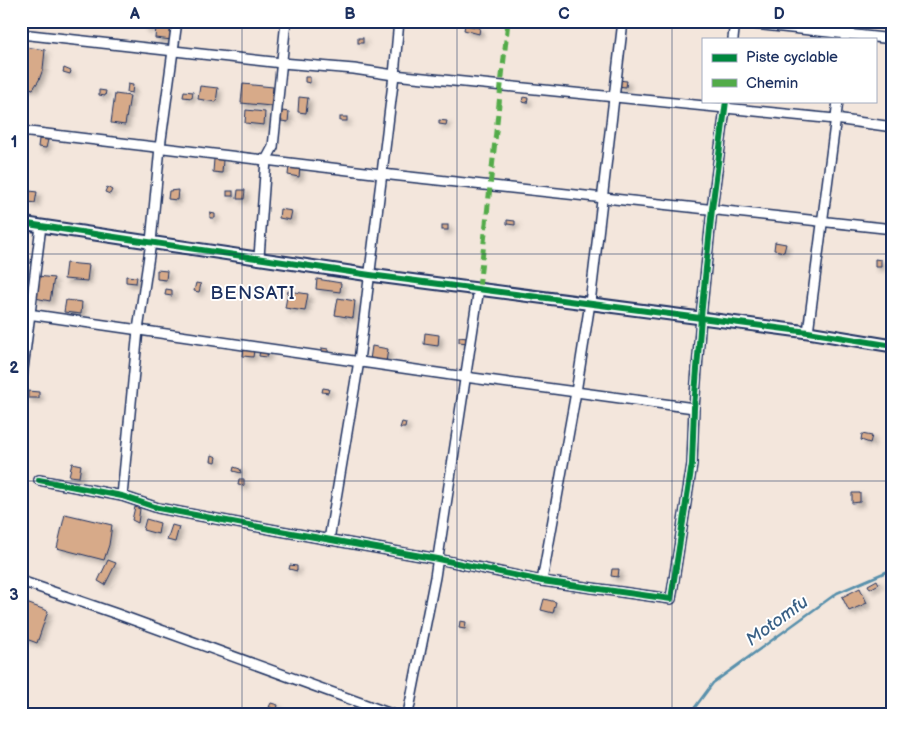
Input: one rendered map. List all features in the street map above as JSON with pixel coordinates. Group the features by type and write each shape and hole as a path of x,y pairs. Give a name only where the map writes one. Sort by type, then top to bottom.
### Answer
{"street":[{"path":"122,496 138,330 151,242 160,147 177,21"},
{"path":"259,257 266,160 273,146 286,21"},
{"path":"329,540 359,361 399,21"},
{"path":"542,581 590,303 623,21"},
{"path":"846,36 847,21"},
{"path":"733,38 732,22 846,36 893,39"},
{"path":"21,34 282,63 354,69 394,75 614,97 725,105 893,127"},
{"path":"808,332 838,102"},
{"path":"39,480 122,496 158,508 438,559 542,581 671,599 692,464 701,317 725,105"},
{"path":"21,131 382,174 893,229"},
{"path":"21,223 370,275 701,317 893,346"},
{"path":"21,385 26,314 41,226"},
{"path":"408,714 438,559 479,288"},
{"path":"26,314 694,408"},
{"path":"21,581 117,614 390,714"}],"building":[{"path":"146,21 154,22 151,29 145,28"},
{"path":"465,25 480,28 479,34 464,30"},
{"path":"156,27 173,29 172,40 155,38"},
{"path":"358,38 363,38 363,43 358,43"},
{"path":"26,47 45,50 43,69 33,89 21,85"},
{"path":"64,68 71,71 70,74 63,72"},
{"path":"305,77 310,77 310,83 305,82"},
{"path":"618,80 627,81 626,87 617,86"},
{"path":"128,84 133,85 132,93 127,92"},
{"path":"243,84 273,87 271,106 241,103"},
{"path":"200,86 218,88 216,102 198,99"},
{"path":"99,90 106,91 105,96 99,95"},
{"path":"184,91 193,92 192,98 183,97"},
{"path":"115,94 130,96 125,125 111,123"},
{"path":"299,97 308,98 306,113 298,112"},
{"path":"523,97 528,98 527,103 522,102"},
{"path":"246,110 265,112 264,125 245,123"},
{"path":"282,111 289,112 288,122 281,121"},
{"path":"340,117 347,117 347,121 340,121"},
{"path":"439,120 447,121 446,125 439,124"},
{"path":"39,139 48,140 46,148 38,147"},
{"path":"214,159 223,160 222,173 213,172"},
{"path":"289,166 300,167 299,177 288,175"},
{"path":"107,187 112,190 110,194 105,192"},
{"path":"178,190 177,200 168,199 169,191"},
{"path":"238,190 245,190 244,199 237,199"},
{"path":"30,191 37,192 35,203 29,202"},
{"path":"227,191 233,191 233,196 227,196"},
{"path":"280,209 292,211 290,220 279,218"},
{"path":"210,213 215,214 215,218 210,218"},
{"path":"507,220 515,221 515,225 507,224"},
{"path":"442,225 448,225 448,230 442,230"},
{"path":"775,242 786,244 784,252 774,250"},
{"path":"875,259 881,260 881,267 875,267"},
{"path":"66,263 89,265 87,281 64,279"},
{"path":"157,270 167,271 166,280 157,279"},
{"path":"38,276 54,278 50,301 35,298"},
{"path":"126,276 137,277 136,283 126,282"},
{"path":"317,279 341,283 340,292 316,289"},
{"path":"196,283 201,284 199,292 194,291"},
{"path":"166,289 172,290 172,296 165,295"},
{"path":"288,291 308,294 305,311 285,308"},
{"path":"338,298 355,301 353,318 335,315"},
{"path":"21,299 28,300 27,311 21,310"},
{"path":"66,300 82,302 81,314 64,312"},
{"path":"425,333 439,335 438,346 424,344"},
{"path":"459,337 467,338 467,343 459,342"},
{"path":"372,346 388,349 386,362 370,360"},
{"path":"322,348 328,349 328,353 322,353"},
{"path":"244,349 254,351 253,357 243,356"},
{"path":"260,349 268,350 267,357 259,356"},
{"path":"323,388 329,389 328,393 322,392"},
{"path":"28,391 39,392 39,398 28,398"},
{"path":"402,422 406,423 405,428 400,428"},
{"path":"862,434 872,436 870,443 861,440"},
{"path":"212,455 217,457 216,462 211,461"},
{"path":"72,463 81,465 79,477 69,476"},
{"path":"234,467 240,469 241,473 233,471"},
{"path":"239,479 244,479 244,486 238,485"},
{"path":"852,493 860,493 860,502 852,503"},
{"path":"135,507 140,509 138,523 132,520"},
{"path":"65,514 112,525 109,545 104,560 57,548"},
{"path":"146,519 160,523 158,534 143,530"},
{"path":"172,525 179,527 175,542 167,540"},
{"path":"108,560 116,563 105,585 98,581"},
{"path":"290,565 297,566 297,571 289,569"},
{"path":"612,569 619,569 618,577 611,576"},
{"path":"877,580 879,584 870,589 868,585"},
{"path":"860,588 867,603 849,611 842,597"},
{"path":"544,599 556,602 553,613 541,610"},
{"path":"21,601 48,611 37,643 21,637"},
{"path":"460,621 466,622 465,629 459,628"},
{"path":"271,703 278,705 277,710 269,707"}],"waterway":[{"name":"Motomfu","path":"690,714 713,683 837,593 893,569"}],"marked path":[{"path":"479,288 508,21"}],"cycle path":[{"path":"39,480 122,496 158,508 438,559 542,581 671,599 692,464 701,317 726,102"},
{"path":"21,223 370,275 808,332 893,346"}],"district":[{"name":"BENSATI","path":"253,293"}]}
